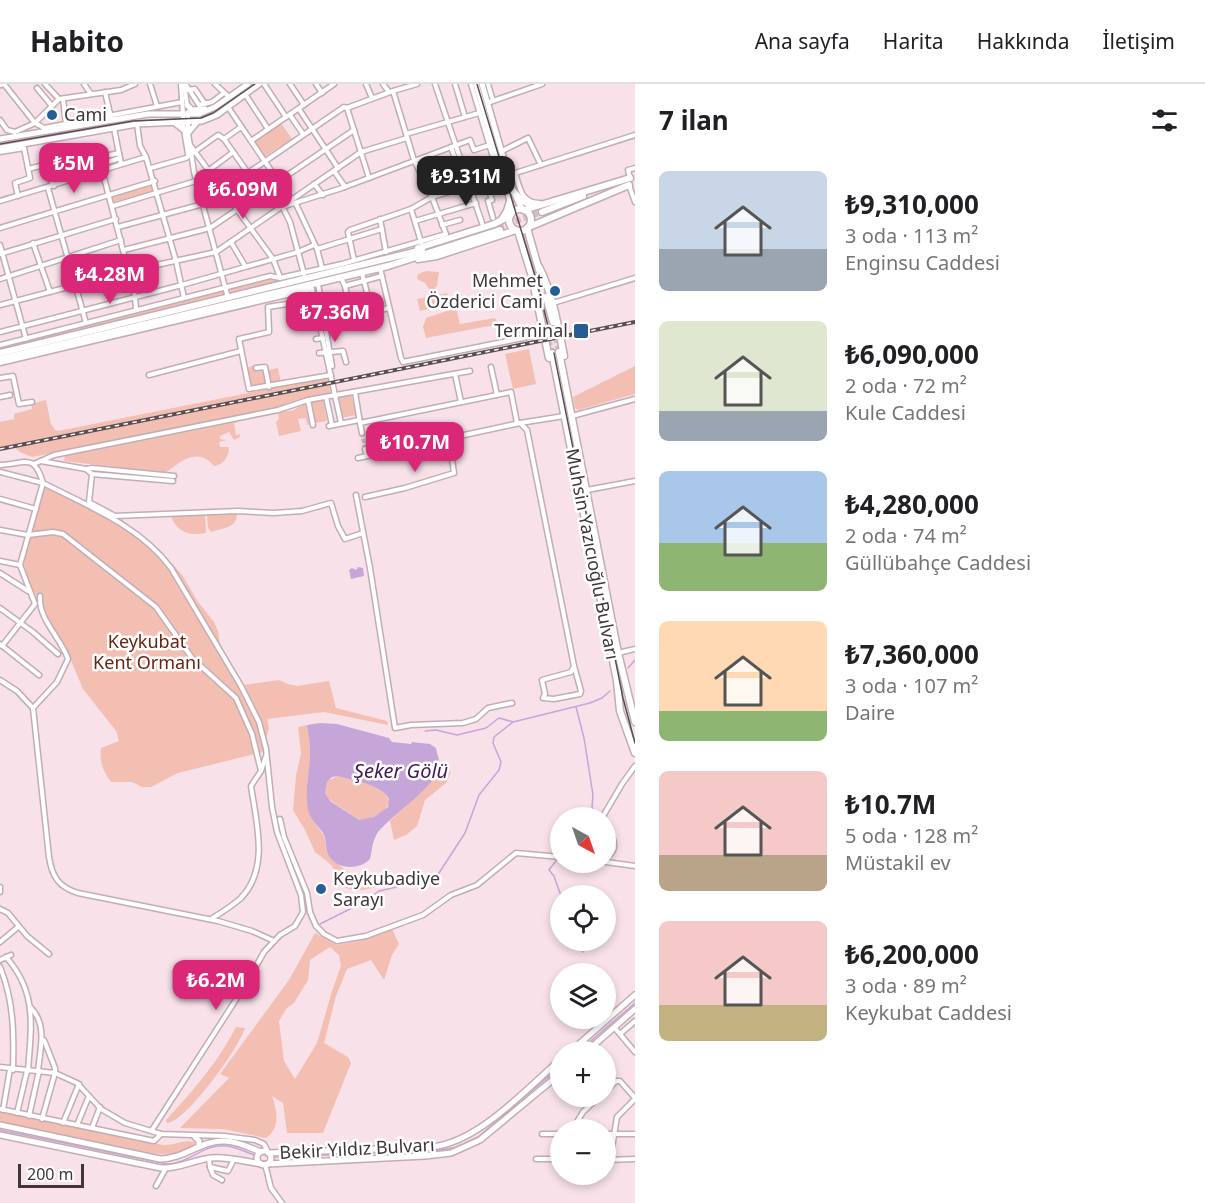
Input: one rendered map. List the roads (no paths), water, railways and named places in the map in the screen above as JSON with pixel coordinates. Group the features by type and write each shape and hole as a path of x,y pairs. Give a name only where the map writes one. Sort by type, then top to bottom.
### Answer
{"highway":[{"path":"540,211 553,202 632,181"},
{"path":"0,352 228,298 305,276 387,259 497,224 515,210 540,211 632,181"},
{"path":"0,361 314,286 380,268 387,259 437,255 528,227 632,181"},
{"path":"513,191 523,202 540,211"},
{"path":"497,224 506,213 510,201"},
{"path":"523,210 531,217 528,227 556,328"},
{"path":"510,216 510,225 517,230 530,268 543,332 549,334 556,332 552,303 538,267"},
{"name":"Muhsin Yazıcıoğlu Bulvarı","path":"556,328 572,400 572,416 618,653 635,722"},
{"name":"Muhsin Yazıcıoğlu Bulvarı","path":"543,332 564,416 617,681 619,705 635,753"},
{"path":"550,353 554,345 560,346 561,351"}],"main road":[{"path":"0,139 111,118 148,114 199,114 215,107 248,84"},
{"path":"0,150 137,124 198,121 213,117 259,84"},
{"path":"476,84 491,144 523,210"},
{"path":"482,84 490,101 501,151 510,201 510,216"},
{"path":"185,103 192,110 215,107"},
{"path":"174,123 186,132 198,121"},
{"path":"583,1041 635,995"},
{"path":"616,1025 635,1009"},
{"path":"598,1041 612,1029"},
{"name":"Bekir Yıldız Bulvarı","path":"0,1125 160,1159 177,1157 211,1142 227,1141 265,1152 431,1147 452,1143 476,1132 550,1068"},
{"name":"Bekir Yıldız Bulvarı","path":"0,1135 166,1168 181,1167 209,1158 265,1164 425,1156 450,1153 480,1140 550,1081"},
{"path":"195,1137 199,1142 199,1147"},
{"path":"265,1152 271,1160 265,1164 258,1158 265,1152"}],"street":[{"path":"45,84 61,99 66,124"},
{"path":"84,84 92,94"},
{"path":"118,84 123,89"},
{"path":"0,120 7,130 12,132 35,123 61,99 123,89 135,84"},
{"path":"150,84 157,106"},
{"path":"184,84 187,90 185,103"},
{"path":"184,84 186,132 194,172 228,298"},
{"path":"215,84 229,98"},
{"path":"264,84 303,134"},
{"path":"290,84 304,105"},
{"path":"316,84 322,93"},
{"path":"251,141 334,84"},
{"path":"366,84 372,98"},
{"path":"383,84 394,89"},
{"path":"118,227 203,204 344,107 347,108 394,89 416,84"},
{"path":"435,84 448,122 465,187"},
{"path":"455,84 465,117"},
{"path":"282,206 323,195 470,140 474,150 491,144 471,84"},
{"path":"488,84 490,101 542,84"},
{"path":"524,84 524,90"},
{"path":"2,85 35,123 45,130 66,124 111,118 157,106 185,103"},
{"path":"37,88 52,106"},
{"path":"187,90 195,89 205,104 224,93"},
{"path":"0,345 270,276 280,278 305,276 322,268 354,260 387,259 421,242 446,234 432,197 414,160 394,89"},
{"path":"105,92 111,118"},
{"path":"245,94 268,129"},
{"path":"228,107 291,200"},
{"path":"347,108 369,178"},
{"path":"299,109 338,168"},
{"path":"0,305 129,271 216,252 361,152 479,113"},
{"path":"137,124 140,146 155,181 184,298"},
{"path":"224,139 241,127"},
{"path":"114,128 120,159"},
{"path":"124,250 210,228 354,130"},
{"path":"186,132 191,154 208,171 273,259 280,278"},
{"path":"151,168 191,154 218,135 224,139 248,173"},
{"path":"354,260 349,240 350,230 411,208 432,197 635,135"},
{"path":"501,151 528,138 541,165"},
{"path":"454,146 471,185 482,223"},
{"path":"0,150 24,148 30,178 15,183 18,196"},
{"path":"208,171 232,153"},
{"path":"136,310 135,296 110,195 94,158 146,157"},
{"path":"98,165 120,159"},
{"path":"0,201 101,171 120,159"},
{"path":"444,163 450,176 460,173"},
{"path":"28,169 40,166 45,169 54,186"},
{"path":"635,168 628,170 635,202"},
{"path":"334,171 345,187"},
{"path":"506,175 526,200 534,203 553,202"},
{"path":"0,228 155,181"},
{"path":"113,206 196,181"},
{"path":"486,181 492,200 488,201 497,224"},
{"path":"314,184 323,195"},
{"path":"48,188 86,322"},
{"path":"415,221 476,203"},
{"path":"296,204 322,268"},
{"path":"282,206 290,222 305,276"},
{"path":"411,208 421,242"},
{"path":"1,254 116,219"},
{"path":"380,219 387,259"},
{"path":"442,225 460,220"},
{"path":"0,332 182,285 315,247 349,240 382,229"},
{"path":"0,279 121,240"},
{"path":"231,242 245,266"},
{"path":"33,243 50,292"},
{"path":"0,245 26,339"},
{"path":"380,268 400,358 404,362 543,332"},
{"path":"362,273 372,315"},
{"path":"345,286 382,276"},
{"path":"341,278 345,286 351,316 372,315 389,308"},
{"path":"552,303 635,278"},
{"path":"314,286 341,423"},
{"path":"314,286 337,395"},
{"path":"293,303 269,307 269,332 239,338 249,389 331,375"},
{"path":"316,339 323,338"},
{"path":"149,375 241,351"},
{"path":"319,353 343,351 346,362"},
{"path":"256,368 265,367 269,387"},
{"path":"491,367 497,395"},
{"path":"36,462 54,455 278,410 308,400 470,371"},
{"path":"455,374 461,402"},
{"path":"0,378 13,376 20,405 32,402"},
{"path":"355,392 362,433"},
{"path":"326,397 330,426 511,392 518,423 527,430 581,691 579,695 554,699 543,698 545,694 542,681 571,672 574,666"},
{"path":"0,395 10,395"},
{"path":"572,416 635,399"},
{"path":"308,400 313,425"},
{"path":"358,458 518,423 564,416"},
{"path":"365,497 454,473 448,438"},
{"path":"365,449 367,456"},
{"path":"0,465 26,461 86,469 174,476"},
{"path":"36,462 43,483 20,565 35,605 1,645 39,675"},
{"path":"86,469 92,474 173,482"},
{"path":"0,472 43,483 115,516 238,511 274,513 302,511 331,503 338,526 345,539 363,533"},
{"path":"90,504 92,474"},
{"path":"587,489 635,481"},
{"path":"356,495 394,728 411,724 460,724 476,719 488,708 513,703"},
{"path":"0,499 36,509"},
{"path":"90,504 139,535 168,564 252,707 263,733 277,832 301,895 303,912 295,926 274,940 264,952 246,984 152,1130"},
{"path":"0,530 28,535 54,532 65,536 156,607 192,658 239,703 252,734 261,771"},
{"path":"0,561 20,565"},
{"path":"0,573 31,593"},
{"path":"33,708 57,682 68,659 61,642 44,616 40,596"},
{"path":"0,608 58,654"},
{"path":"618,653 635,649"},
{"path":"571,672 577,679"},
{"path":"0,680 17,691 33,708 49,857 51,871 57,881 66,889 78,893 210,920 252,931 274,940"},
{"path":"210,920 242,897 254,875 259,843 251,786 261,771 267,754"},
{"path":"608,807 635,766"},
{"path":"280,819 284,837 307,893 310,912 316,926 324,934 337,941 366,936 423,915 448,897 477,885 516,853 550,856"},
{"path":"616,862 635,866"},
{"path":"0,887 0,892"},
{"path":"0,909 8,913 18,927 49,954"},
{"path":"0,942 18,927"},
{"path":"0,960 8,956 26,987 29,1006 28,1071 17,1113"},
{"path":"0,967 9,992 14,1034 11,1070 1,1110 154,1141 161,1134"},
{"path":"29,1006 38,1016 42,1029 38,1071 29,1116"},
{"path":"620,1034 635,1021"},
{"path":"616,1029 635,1051"},
{"path":"42,1119 55,1073 44,1041"},
{"path":"0,1067 55,1073 79,1084 100,1107 122,1122 161,1134 195,1137 230,1136 251,1140 265,1152"},
{"path":"616,1081 620,1081 635,1098 617,1117 616,1123"},
{"path":"63,1123 79,1084"},
{"path":"77,1125 89,1096"},
{"path":"92,1128 100,1107"},
{"path":"579,1119 588,1107"},
{"path":"542,1134 550,1134"},
{"path":"616,1134 635,1134"},
{"path":"209,1158 212,1175 222,1180"},
{"path":"210,1167 228,1171 234,1159"},
{"path":"536,1159 550,1159"},
{"path":"616,1160 635,1159"},
{"path":"265,1164 271,1188 282,1203"},
{"path":"156,1186 166,1168"}],"water":[{"path":"358,567 363,568 364,576 351,579 349,570 352,568 356,570"},
{"name":"Şeker Gölü","path":"337,724 389,738 392,742 430,744 436,748 440,762 437,774 378,832 373,842 370,859 366,863 349,867 333,861 329,856 323,833 309,814 307,795 310,748 307,725","holes":["338,776 380,790 389,799 388,807 374,817 359,820 330,801 325,793 327,782 332,777"]}],"waterway":[{"path":"628,668 635,660"},
{"path":"425,731 436,730 457,735 486,728 499,718 513,722 590,703 602,698 610,691"},
{"path":"576,707 584,738 593,795 592,807"},
{"path":"320,924 360,904 379,891 428,880 439,873 465,833 479,795 499,770 501,762 493,743 494,737 513,722"},
{"path":"552,873 557,885"},
{"path":"591,1041 635,1003"},
{"path":"274,1157 436,1151 457,1147 478,1137 550,1075"},
{"path":"0,1130 167,1164 182,1161 204,1150 219,1146 234,1147 254,1155"}],"tunnel":[{"path":"498,227 542,212"},
{"path":"554,328 559,352"},
{"path":"546,331 552,353"},
{"path":"362,433 365,449"}],"tram line":[{"path":"0,144 133,121 201,118 213,113 255,84"},
{"path":"477,84 538,286 549,330"},
{"path":"554,353 623,698 635,743"}],"railway":[{"path":"0,449 635,322"}],"place":[{"name":"Cami","path":"52,115"},
{"name":"Mehmet Özderici Cami","path":"555,291"},
{"name":"Terminal","path":"581,331"},
{"name":"Keykubadiye Sarayı","path":"321,889"}],"park label":[{"name":"Keykubat Kent Ormanı","path":"147,652"}]}
